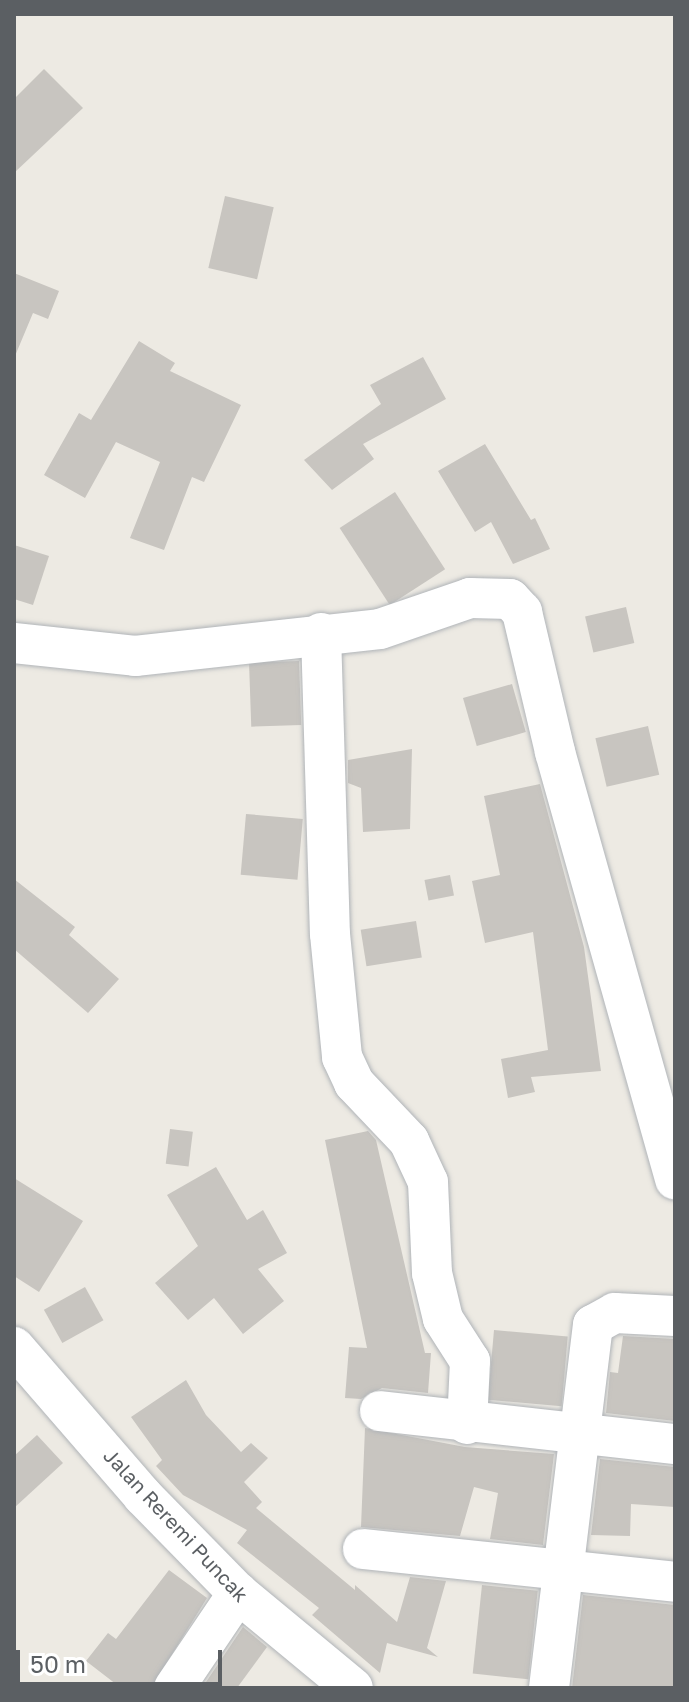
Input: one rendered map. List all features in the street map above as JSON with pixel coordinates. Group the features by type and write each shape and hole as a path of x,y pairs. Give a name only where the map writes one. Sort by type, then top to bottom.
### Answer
{"street":[{"path":"14,643 135,656 321,633 380,629 485,597 510,599 522,612 555,752 675,1179"},
{"path":"321,633 330,934 342,1057 354,1083 409,1141 428,1182 432,1273 443,1319 470,1361 467,1424"},
{"path":"549,1688 593,1325 615,1313 675,1316"},
{"name":"Jalan Reremi Puncak","path":"14,1347 143,1496 238,1593 353,1688"},
{"path":"380,1411 467,1424 579,1432 675,1444"},
{"path":"363,1549 675,1582"},
{"path":"174,1688 238,1593"}],"building":[{"path":"44,69 83,108 14,173 14,99"},
{"path":"225,196 274,207 257,279 208,268"},
{"path":"14,273 59,291 48,319 33,313 15,356"},
{"path":"139,341 175,363 170,371 241,405 204,482 192,477 164,550 130,538 160,462 116,442 85,498 44,475 79,413 91,420"},
{"path":"423,357 446,399 363,444 374,459 332,490 304,460 381,404 370,385"},
{"path":"485,444 531,520 535,518 550,549 513,564 491,522 475,532 438,471"},
{"path":"395,492 445,569 390,605 340,528"},
{"path":"14,545 49,556 33,605 14,599"},
{"path":"626,607 634,643 593,652 585,616"},
{"path":"299,661 301,725 251,727 249,663"},
{"path":"512,684 526,732 477,746 463,698"},
{"path":"648,726 659,775 607,787 595,738"},
{"path":"412,749 410,829 363,832 361,788 348,783 348,760"},
{"path":"540,784 584,947 601,1071 531,1077 535,1092 508,1098 501,1059 548,1050 533,932 485,943 472,881 500,875 484,796"},
{"path":"246,814 303,819 297,880 241,875"},
{"path":"450,875 454,896 428,901 424,880"},
{"path":"14,879 75,927 69,935 119,979 88,1013 14,949"},
{"path":"416,921 422,958 366,966 361,930"},
{"path":"170,1129 193,1132 189,1167 166,1164"},
{"path":"368,1131 376,1140 425,1353 431,1353 428,1393 382,1388 361,1399 345,1398 349,1347 367,1348 325,1140"},
{"path":"216,1167 247,1220 263,1210 287,1253 258,1269 284,1301 243,1334 214,1298 188,1320 155,1283 198,1246 167,1195"},
{"path":"14,1178 83,1221 39,1292 14,1276"},
{"path":"85,1287 103,1320 62,1343 44,1310"},
{"path":"494,1330 568,1336 562,1406 488,1400"},
{"path":"623,1336 675,1339 675,1421 606,1413 610,1372 618,1373"},
{"path":"186,1380 206,1415 241,1452 251,1443 268,1458 244,1482 262,1502 256,1508 355,1590 355,1585 397,1622 410,1577 446,1581 427,1648 438,1657 387,1643 380,1673 312,1615 319,1608 237,1543 247,1530 183,1495 156,1466 162,1460 131,1417"},
{"path":"365,1428 465,1447 554,1454 543,1545 490,1539 498,1493 474,1487 460,1536 361,1527"},
{"path":"37,1435 63,1463 14,1508 14,1456"},
{"path":"600,1459 675,1467 675,1507 631,1504 630,1536 591,1535"},
{"path":"169,1570 207,1598 151,1688 121,1688 86,1661 108,1633 116,1639"},
{"path":"482,1585 538,1591 528,1679 473,1674"},
{"path":"583,1595 675,1605 675,1688 572,1688"},
{"path":"243,1627 267,1647 237,1688 202,1688"}]}
